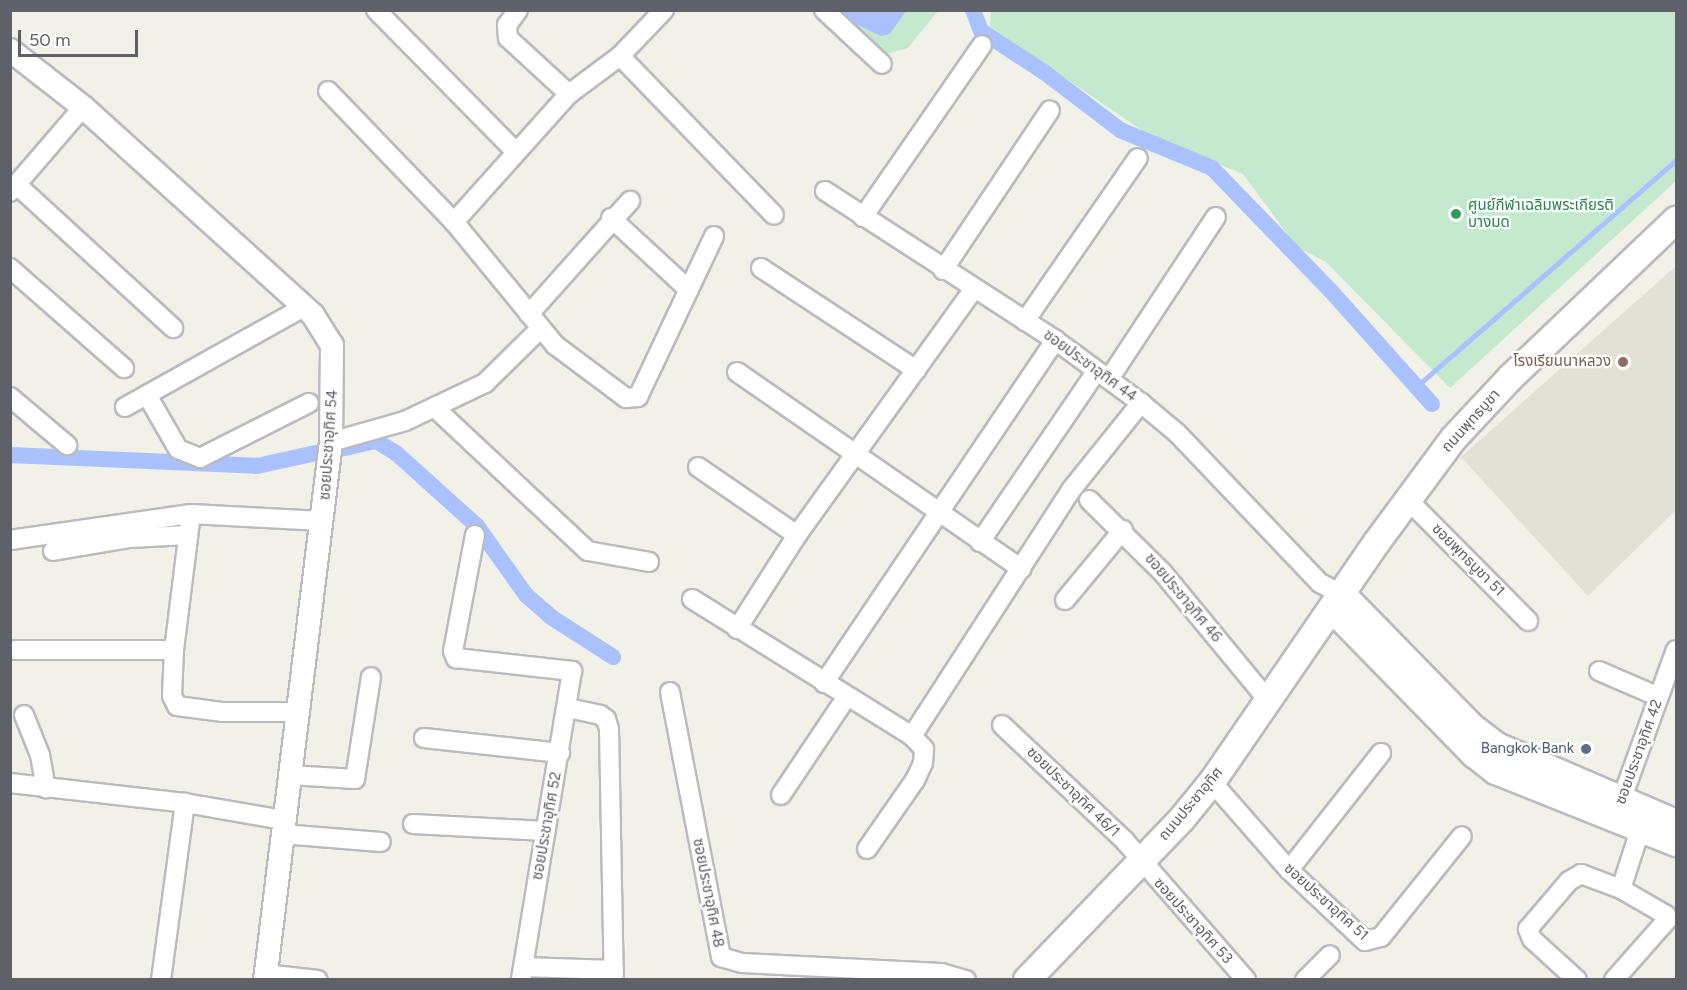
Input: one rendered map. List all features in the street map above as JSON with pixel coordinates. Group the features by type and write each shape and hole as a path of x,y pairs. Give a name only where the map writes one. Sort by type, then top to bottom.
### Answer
{"main road":[{"name":"ถนนพุทธบูชา","path":"1338,603 1407,499 1487,401 1677,220"},
{"name":"ถนนประชาอุทิศ","path":"1027,980 1212,783 1338,603"},
{"path":"1338,603 1485,763 1516,780 1644,820 1677,843"},
{"path":"1644,820 1677,823"}],"street":[{"path":"376,10 515,151"},
{"path":"518,10 507,25 508,38 569,94"},
{"path":"454,222 515,151 569,94 620,56 664,10"},
{"path":"825,10 882,64"},
{"path":"863,217 982,45"},
{"name":"ซอยประชาอุทิศ 54","path":"10,50 82,107 304,306 325,331 332,345 331,442 265,977"},
{"path":"620,56 774,215"},
{"path":"328,91 454,222 555,345 619,395 633,400 638,397 714,237"},
{"path":"82,107 14,188 173,328"},
{"path":"943,270 1050,110"},
{"path":"1025,321 1138,158"},
{"name":"ซอยประชาอุทิศ 44","path":"825,191 943,270 1055,340 1141,403 1177,433 1338,603"},
{"path":"529,314 611,218 630,201"},
{"path":"980,542 1216,217"},
{"path":"611,218 689,290"},
{"path":"10,268 124,368"},
{"path":"761,268 916,370"},
{"path":"737,629 797,536 974,289"},
{"path":"125,407 304,306"},
{"path":"331,442 435,408 485,383 541,328"},
{"path":"824,682 1055,340"},
{"path":"737,372 980,542 1021,568"},
{"path":"147,395 178,449 200,458 309,403"},
{"path":"10,397 67,445"},
{"path":"912,736 1071,490 1141,403"},
{"path":"435,408 588,551 649,562"},
{"path":"698,467 797,536"},
{"name":"ซอยพุทธบูชา 51","path":"1407,499 1528,621"},
{"name":"ซอยประชาอุทิศ 46","path":"1089,500 1123,530 1270,703"},
{"path":"10,540 191,514 322,521"},
{"path":"191,514 174,650 172,696 177,706 222,712 298,712"},
{"path":"1065,600 1123,530"},
{"path":"53,551 130,538 188,535"},
{"name":"ซอยประชาอุทิศ 52","path":"475,535 454,646 456,658 572,671 568,708 522,973"},
{"path":"692,599 846,698 912,736 924,749 923,763 867,849"},
{"path":"15,650 174,650"},
{"name":"ซอยประชาอุทิศ 42","path":"1618,810 1677,650"},
{"path":"1599,671 1659,697"},
{"path":"290,775 355,779 371,676"},
{"name":"ซอยประชาอุทิศ 48","path":"670,693 722,957 742,963 941,973 966,980"},
{"path":"781,795 846,698"},
{"path":"522,973 614,975 609,729 606,719 600,715 568,708"},
{"path":"24,715 40,755 46,788"},
{"name":"ซอยประชาอุทิศ 46/1","path":"1002,725 1111,827 1140,862"},
{"path":"424,738 560,753"},
{"path":"1289,870 1382,753"},
{"path":"10,783 184,803 283,827 381,842"},
{"name":"ซอยประชาอุทิศ 51","path":"1212,783 1289,870 1365,941 1371,942 1384,934 1462,837"},
{"path":"161,980 184,803"},
{"path":"1621,889 1644,820"},
{"path":"413,824 546,831"},
{"name":"ซอยประชาอุทิศ 53","path":"1140,862 1246,980"},
{"path":"1577,980 1532,939 1530,922 1569,881 1581,874 1621,889 1658,909 1667,920 1614,980"},
{"path":"1305,980 1330,955"},
{"path":"265,977 318,980"}],"shaded area":[{"name":"โรงเรียนนาหลวง","path":"1676,266 1676,510 1588,596 1461,457"}],"green space":[{"path":"831,11 840,11 852,22 890,34 906,11 938,11 908,48 883,55"},
{"name":"ศูนย์กีฬาเฉลิมพระเกียรติ บางมด","path":"991,11 1676,11 1676,181 1450,388 1326,262 1297,247 1243,174 1152,137 990,27"}],"water":[{"path":"840,11 906,11 890,34 881,36 852,22"}],"waterway":[{"path":"973,10 981,31 1044,72 1120,130 1212,168 1330,290 1432,404"},
{"path":"1416,387 1676,160"},
{"path":"345,448 376,441 396,453 477,526 526,595 551,617 613,657"},
{"path":"10,455 257,466 316,453"}],"place":[{"name":"ศูนย์กีฬาเฉลิมพระเกียรติ บางมด","path":"1456,214"},
{"name":"โรงเรียนนาหลวง","path":"1623,362"},
{"name":"Bangkok Bank","path":"1586,749"}]}
